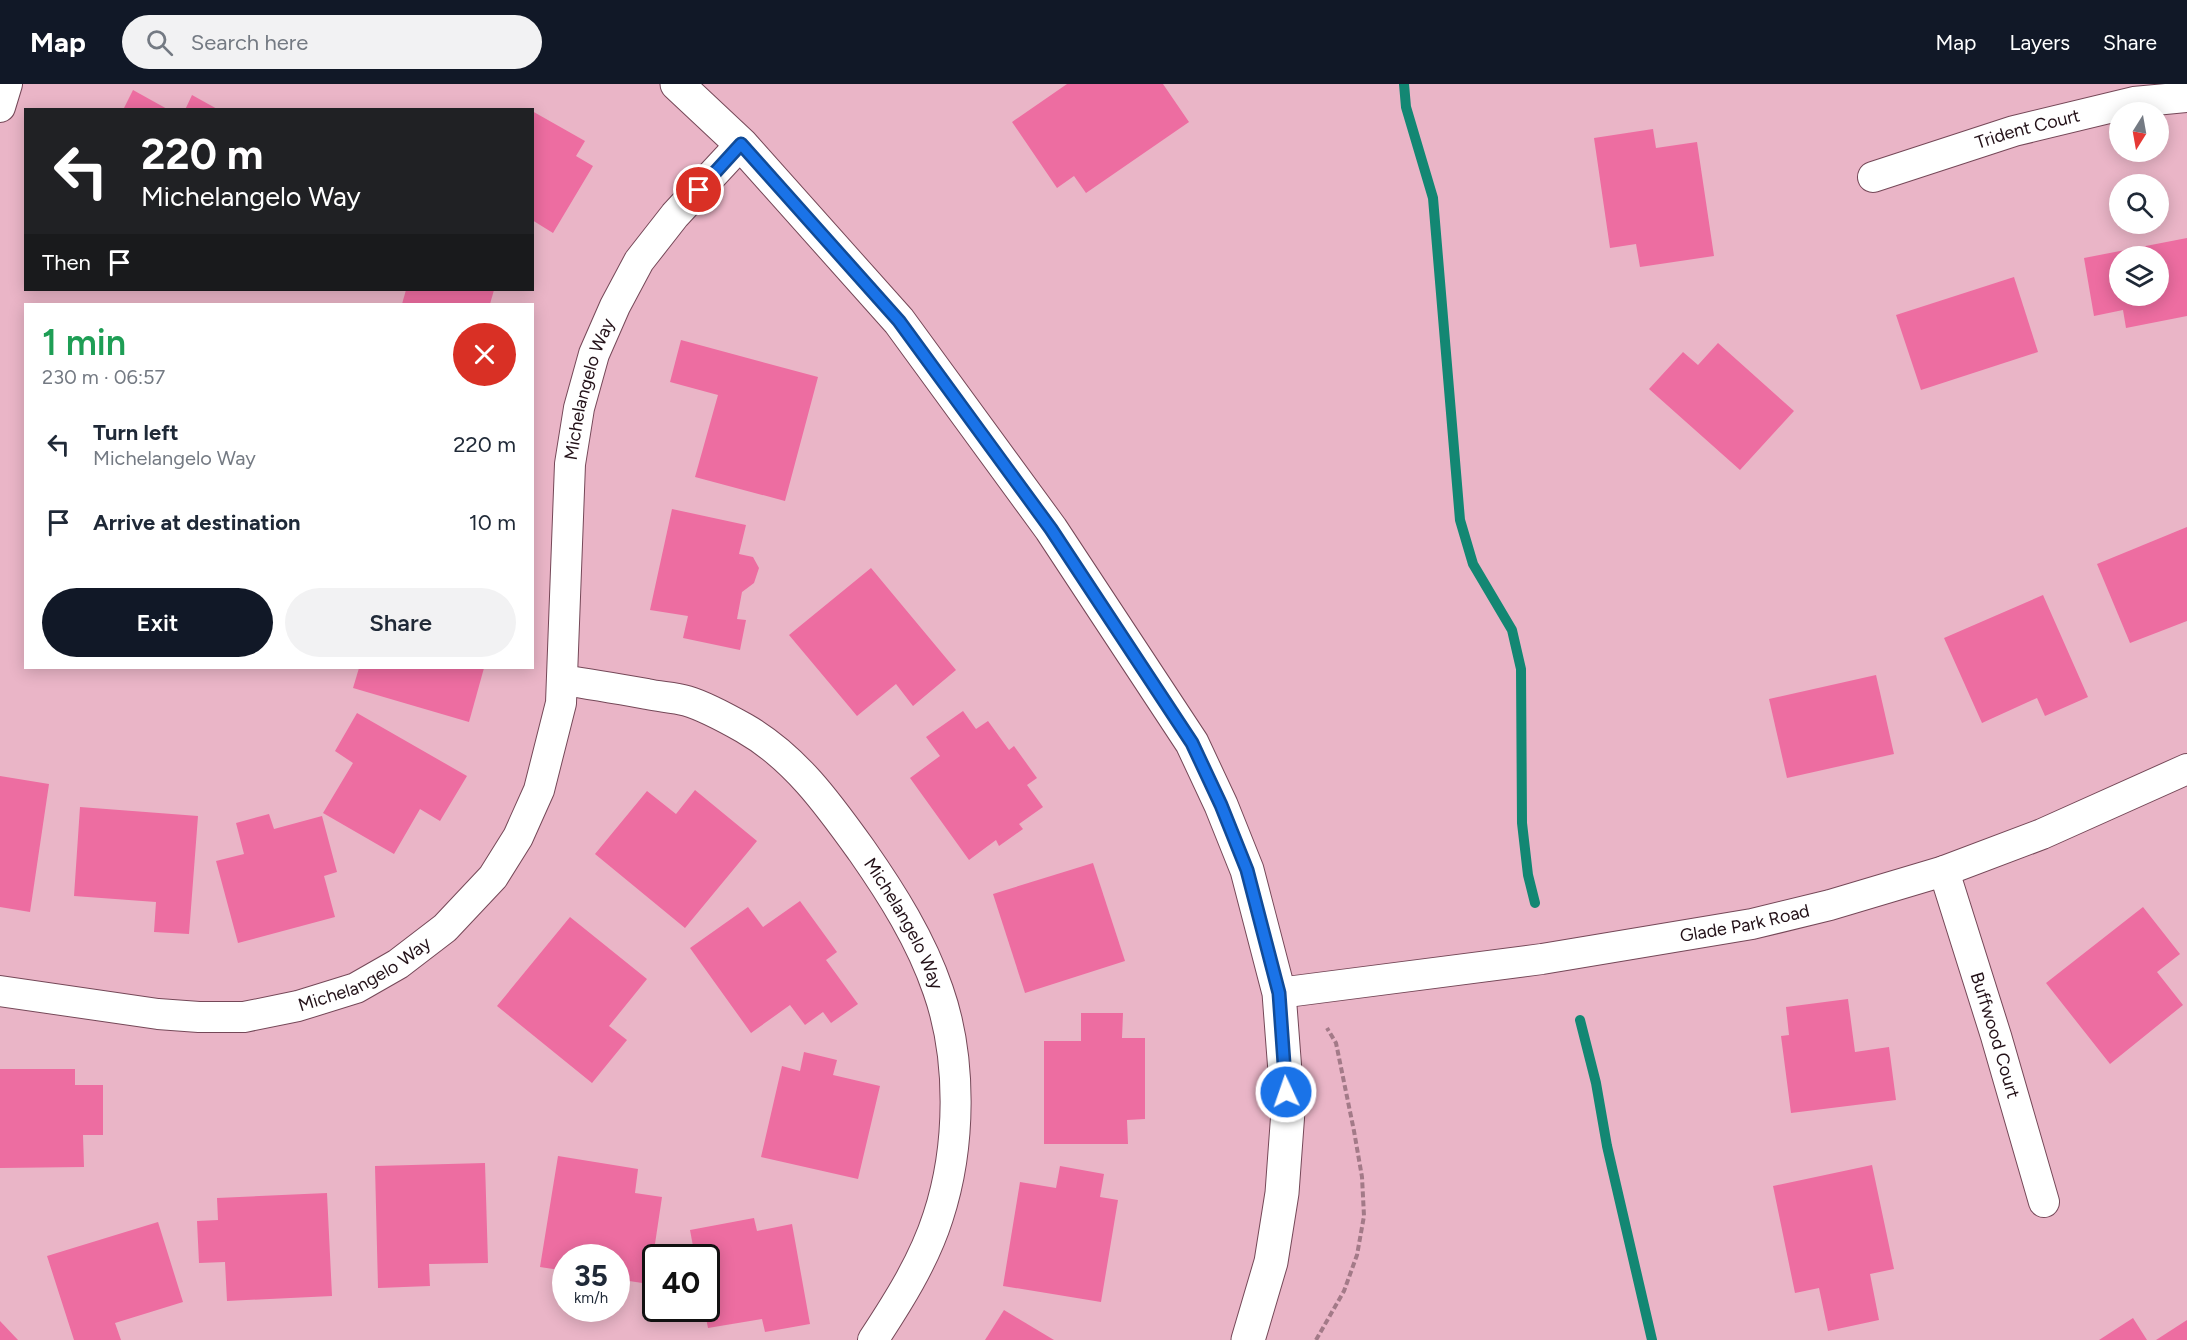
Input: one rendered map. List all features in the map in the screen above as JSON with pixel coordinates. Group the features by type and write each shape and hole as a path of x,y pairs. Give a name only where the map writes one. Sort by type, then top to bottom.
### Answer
{"street":[{"path":"0,107 7,84"},
{"path":"677,84 741,144 899,321 1051,529 1192,743 1221,805 1247,870 1279,993 1287,1111 1282,1193 1270,1262 1248,1340"},
{"name":"Trident Court","path":"1873,177 2014,131 2134,102 2187,97"},
{"name":"Michelangelo Way","path":"0,991 158,1014 200,1017 244,1017 298,1006 356,988 398,964 444,928 493,877 518,837 539,790 561,703 570,464 579,408 594,354 615,306 639,261 675,215 741,144"},
{"name":"Michelangelo Way","path":"562,680 687,701 744,728 785,756 832,810 883,881 917,941 938,989 951,1039 956,1120 949,1174 938,1217 898,1301 873,1340"},
{"name":"Glade Park Road","path":"1279,993 1542,959 1752,924 1830,905 1944,870 2042,834 2187,769"},
{"name":"Buffwood Court","path":"1944,870 1996,1036 2044,1202"}],"path":[{"path":"1316,1340 1344,1291 1357,1255 1364,1216 1362,1177 1352,1120 1336,1043 1327,1028"}],"building":[{"path":"1067,84 1163,84 1189,122 1086,193 1074,176 1057,188 1012,122"},
{"path":"133,90 165,108 124,108"},
{"path":"192,95 215,108 186,108"},
{"path":"534,112 585,141 576,156 593,166 553,233 534,221"},
{"path":"1653,129 1656,148 1697,142 1714,256 1640,267 1636,244 1610,248 1594,138"},
{"path":"2187,238 2187,316 2126,328 2123,310 2094,316 2084,258 2109,253 2109,306 2169,306 2169,246 2146,246"},
{"path":"2014,277 2038,352 1921,390 1896,315"},
{"path":"406,291 494,291 490,303 402,303"},
{"path":"681,340 818,377 785,501 695,477 718,395 670,382"},
{"path":"1718,343 1794,411 1740,470 1649,389 1683,352 1698,365"},
{"path":"672,509 746,525 739,554 753,557 759,568 754,583 742,592 737,619 746,620 740,650 683,638 688,616 650,610"},
{"path":"2187,527 2187,621 2130,643 2097,564"},
{"path":"871,568 956,670 913,706 896,684 857,716 789,635"},
{"path":"2043,595 2088,697 2045,716 2037,698 1982,723 1944,638"},
{"path":"359,669 484,669 469,722 353,688"},
{"path":"1876,675 1894,754 1787,778 1769,699"},
{"path":"963,711 976,729 988,721 1009,750 1014,746 1037,778 1027,785 1043,807 1019,824 1023,829 999,846 996,840 969,860 910,778 940,756 926,737"},
{"path":"357,713 467,776 440,821 420,809 394,854 323,813 353,763 335,751"},
{"path":"0,776 49,784 30,912 0,907"},
{"path":"695,790 757,841 685,928 595,854 647,791 676,814"},
{"path":"80,807 198,816 189,934 154,932 156,902 74,896"},
{"path":"269,814 274,829 322,816 337,872 324,876 335,917 238,943 216,861 244,854 236,823"},
{"path":"1093,863 1125,961 1025,993 993,894"},
{"path":"800,901 837,952 826,960 858,1004 831,1023 823,1012 805,1025 790,1005 751,1033 690,948 748,907 763,927"},
{"path":"2143,907 2180,954 2157,972 2183,1005 2110,1064 2046,983"},
{"path":"570,917 647,979 609,1026 627,1040 592,1083 497,1006"},
{"path":"1848,999 1855,1052 1889,1047 1896,1100 1791,1113 1781,1036 1789,1035 1786,1007"},
{"path":"1081,1013 1123,1013 1122,1038 1145,1038 1145,1119 1127,1120 1128,1144 1044,1144 1044,1041 1081,1041"},
{"path":"804,1052 837,1060 833,1075 880,1086 858,1179 761,1157 782,1066 800,1071"},
{"path":"0,1069 75,1069 75,1085 103,1085 103,1135 83,1135 84,1167 0,1168"},
{"path":"558,1156 638,1169 635,1193 662,1197 655,1244 642,1244 642,1283 630,1281 630,1244 552,1244 552,1269 540,1267"},
{"path":"485,1163 488,1263 429,1264 430,1286 378,1288 375,1166"},
{"path":"1872,1165 1894,1269 1870,1274 1879,1320 1828,1331 1819,1288 1795,1293 1773,1186"},
{"path":"1060,1166 1104,1174 1100,1197 1118,1200 1101,1302 1003,1286 1020,1182 1056,1188"},
{"path":"327,1193 332,1296 227,1301 225,1262 199,1263 197,1221 218,1220 217,1198"},
{"path":"754,1218 757,1231 792,1224 810,1324 765,1332 762,1319 708,1328 707,1322 720,1322 720,1244 693,1244 690,1230"},
{"path":"158,1222 183,1302 115,1323 121,1340 74,1340 47,1256"},
{"path":"1004,1310 1054,1340 985,1340"},
{"path":"2133,1318 2147,1340 2099,1340"},
{"path":"2187,1320 2187,1340 2156,1340"},
{"path":"0,1321 18,1340 0,1340"}],"waterway":[{"path":"1404,84 1406,107 1433,198 1460,520 1473,564 1512,630 1521,669 1522,823 1528,875 1535,903"},
{"path":"1580,1020 1652,1340"}],"route":[{"path":"699,190 741,144 899,321 1051,529 1192,743 1221,805 1247,870 1279,993 1286,1092"}]}
